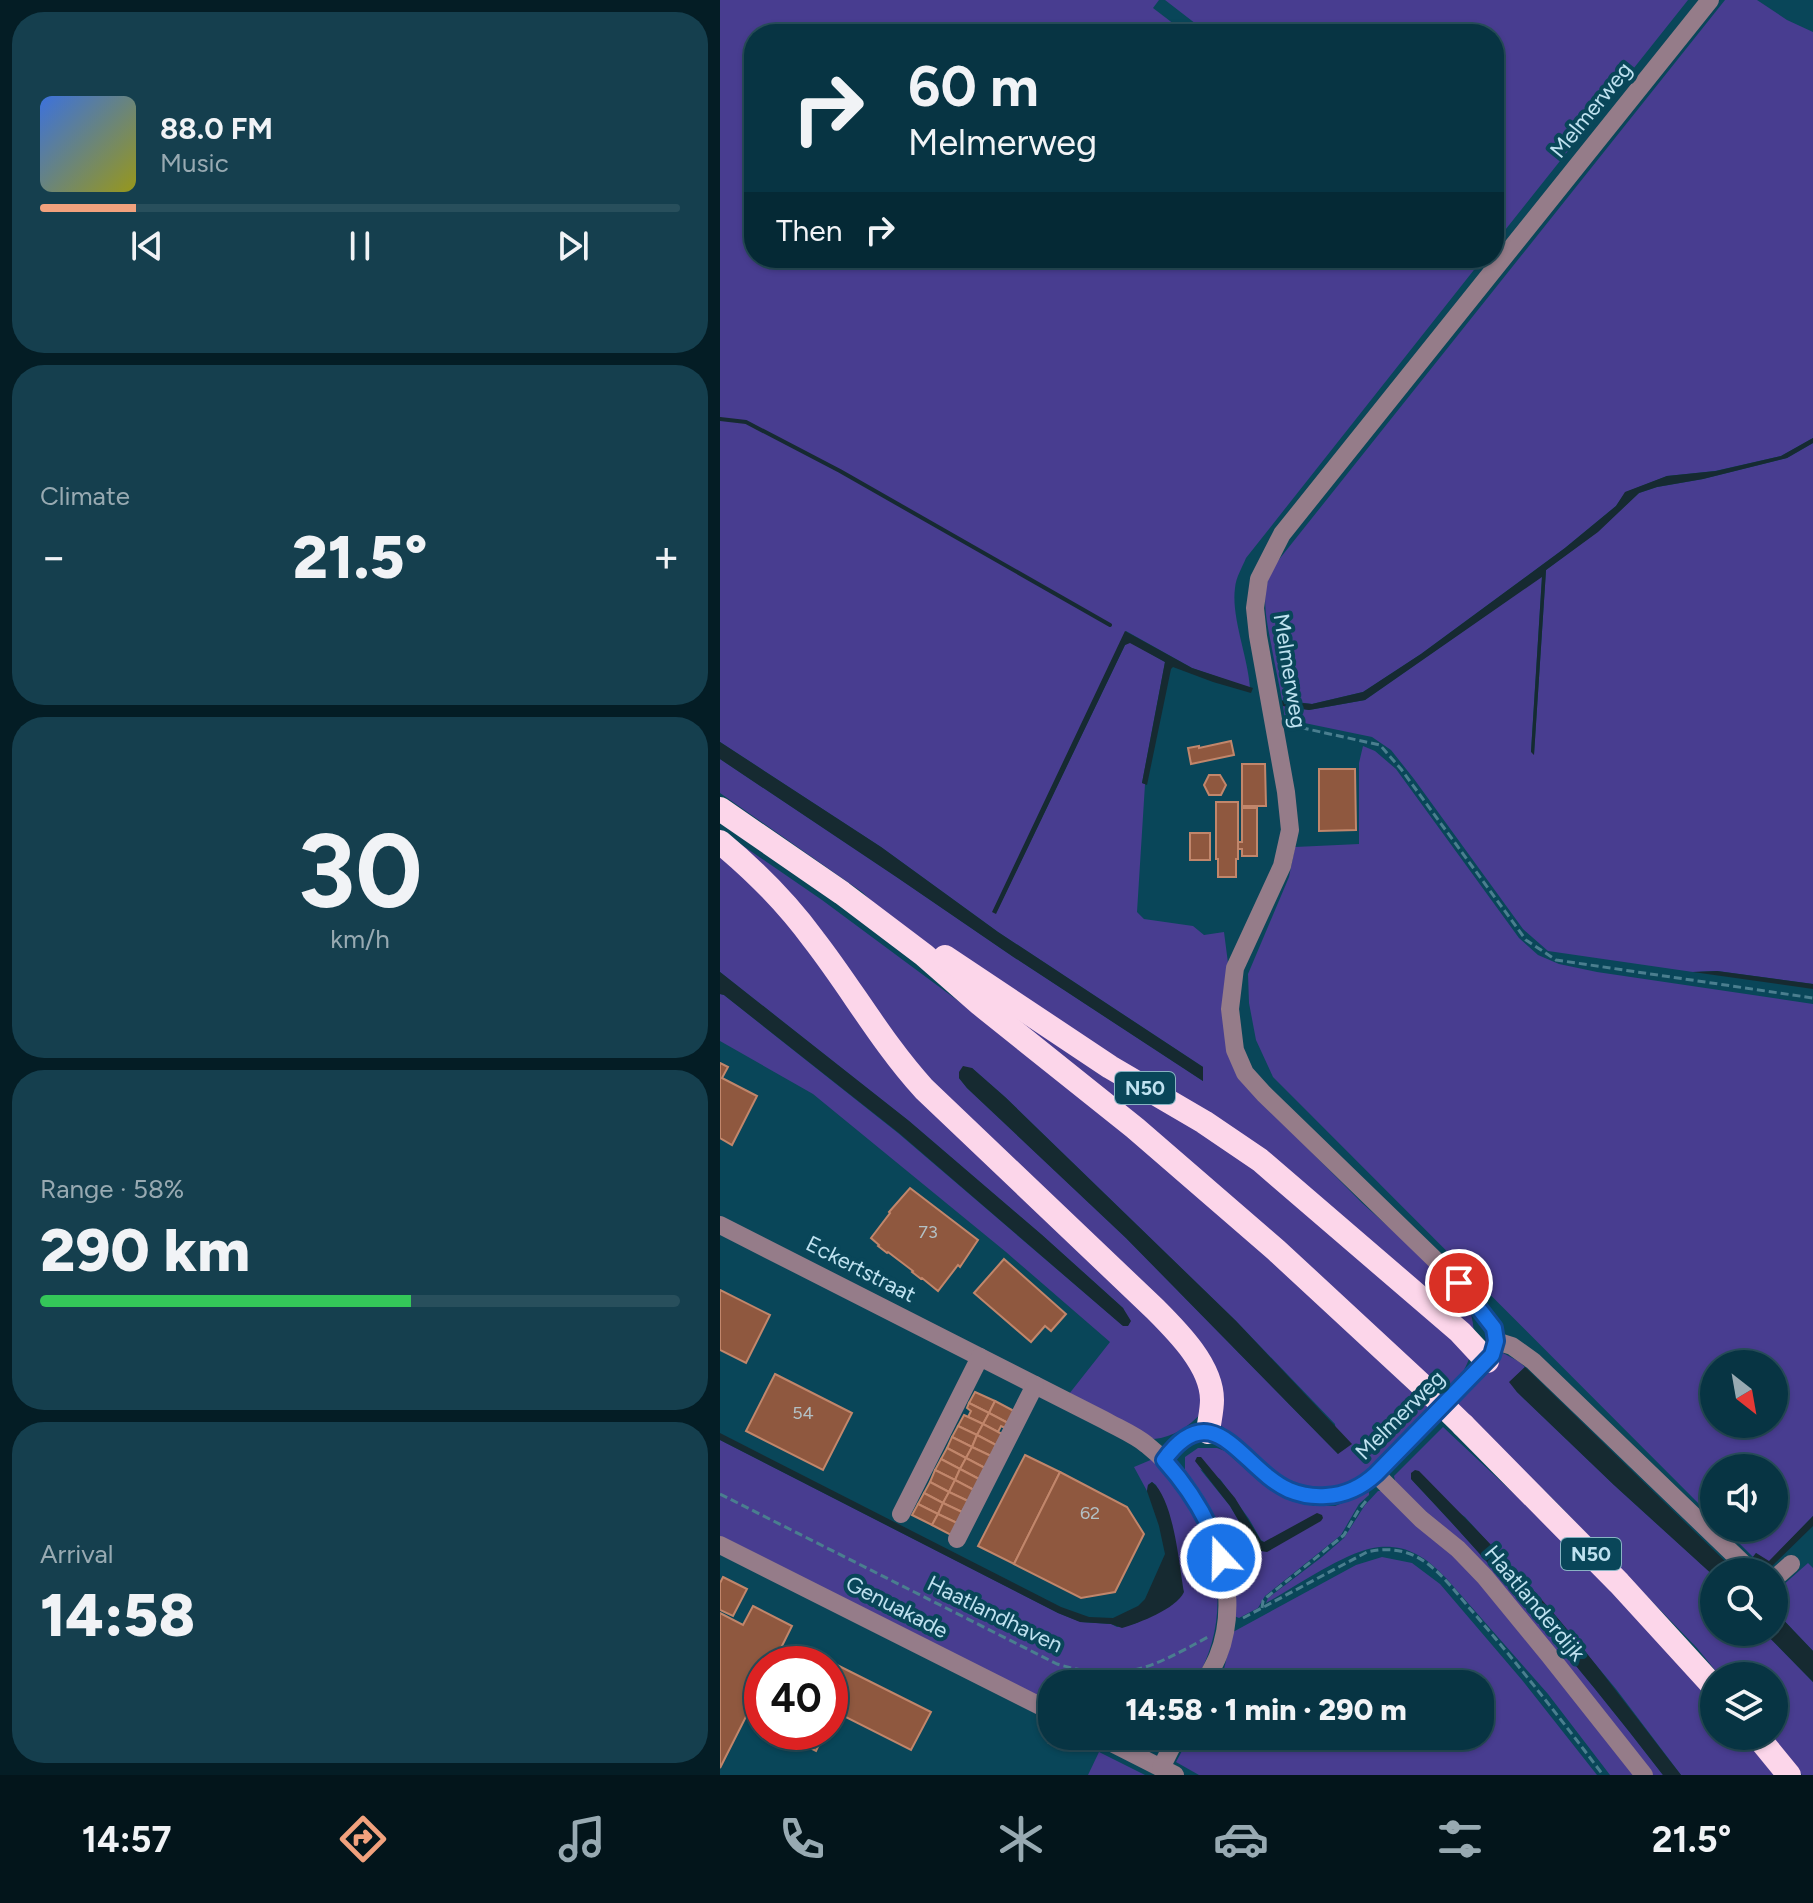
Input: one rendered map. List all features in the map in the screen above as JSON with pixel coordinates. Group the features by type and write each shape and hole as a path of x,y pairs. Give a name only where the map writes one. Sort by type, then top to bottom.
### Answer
{"highway":[{"name":"N50","path":"720,809 842,893 924,955 1213,1194 1316,1285 1463,1425 1619,1583 1700,1672"},
{"name":"N50","path":"720,825 920,967 980,1004"},
{"path":"720,842 793,913 902,1065 924,1089 1155,1309 1184,1341 1210,1385 1212,1407 1208,1432"},
{"name":"N50","path":"842,893 862,899 1063,1037 1204,1122 1260,1160 1460,1332 1491,1351"},
{"path":"1768,1750 1789,1775"}],"street":[{"name":"Melmerweg","path":"1504,257 1710,0"},
{"name":"Melmerweg","path":"1208,1432 1229,1442 1281,1485 1306,1495 1345,1493 1376,1474 1491,1351 1494,1328 1459,1283 1245,1073 1235,1050 1230,1009 1235,968 1282,866 1290,830 1258,636 1255,608 1259,579 1282,534 1495,268"},
{"name":"Eckertstraat","path":"720,1225 1035,1385 1146,1444 1164,1460"},
{"path":"1491,1351 1512,1346 1533,1361 1737,1558"},
{"path":"901,1514 980,1357"},
{"path":"957,1539 1035,1385"},
{"path":"1208,1432 1185,1438 1164,1460 1190,1491 1216,1540 1227,1602 1225,1628 1211,1670"},
{"name":"Haatlanderdijk","path":"1376,1474 1485,1577 1644,1775"},
{"name":"Genuakade","path":"720,1545 1038,1705"},
{"path":"1788,1567 1791,1564"},
{"path":"1125,1750 1168,1772 1174,1750"}],"path":[{"path":"1273,722 1380,745 1401,769 1526,940 1556,960 1813,998"},
{"name":"Haatlandhaven","path":"720,1494 1045,1659 1079,1671 1111,1674 1146,1668 1167,1660 1367,1552 1388,1549 1416,1556 1440,1576 1483,1624 1603,1775"}],"shaded area":[{"path":"720,0 1159,0 1153,8 1174,24 744,24 744,268 1475,268 1246,558 1237,580 1234,599 1250,688 1192,668 1126,631 996,913 1125,645 1130,642 1165,662 1142,783 1145,784 1137,912 1144,919 1193,926 1204,935 1224,932 1228,963 1227,1037 1254,1094 1362,1203 1458,1289 1469,1308 1474,1338 1469,1358 1456,1382 1445,1394 916,944 862,892 720,793 720,759 1203,1081 1203,1067 998,932 881,847 720,742"},
{"path":"1165,0 1688,0 1504,231 1504,24 1196,24"},
{"path":"1725,0 1757,0 1787,20 1813,32 1813,438 1781,456 1715,471 1667,476 1626,492 1616,506 1565,548 1421,654 1363,692 1312,704 1282,700 1265,608 1266,587 1273,567"},
{"path":"1813,443 1813,984 1717,971 1693,972 1548,951 1523,929 1391,750 1372,737 1285,719 1283,706 1309,710 1365,700 1542,576 1531,751 1534,754 1546,570 1597,532 1639,493 1787,458"},
{"path":"1363,746 1375,751 1396,769 1519,938 1538,955 1559,964 1597,972 1813,1004 1813,1516 1773,1558 1763,1558 1756,1553 1753,1557 1738,1542 1788,1542 1788,1454 1700,1454 1700,1505 1273,1077 1256,1040 1249,1003 1248,974 1289,877 1295,847 1359,844 1359,763"},
{"path":"720,830 822,900 1019,1046 1212,1205 1430,1409 1355,1482 1313,1490 1285,1480 1218,1423 1215,1381 910,1069 720,838","holes":["972,1068 1236,1321 1335,1424 1338,1454 1126,1238 959,1078"]},
{"path":"720,849 797,926 870,1036 1145,1306 1201,1373 1202,1412 1192,1422 1174,1434 1154,1439 1069,1394 1110,1342 1006,1252 813,1094 720,1041 720,994 898,1133 1122,1325 1129,1325 1123,1308 1042,1235 909,1121 720,972"},
{"path":"1503,1353 1525,1367 1510,1382 1517,1392 1700,1563 1700,1646 1778,1646 1813,1682 1813,1775 1802,1775 1781,1750 1788,1750 1788,1662 1708,1662 1558,1504 1456,1404"},
{"path":"1443,1427 1542,1520 1700,1686 1700,1750 1753,1750 1774,1775 1681,1775 1558,1619 1465,1517 1411,1479 1541,1624 1663,1775 1651,1775 1396,1485 1394,1476"},
{"path":"720,1440 1058,1613 1081,1622 1117,1627 1134,1624 1173,1604 1164,1500 1152,1482 1147,1491 1134,1467 1153,1459 1184,1496 1211,1555 1218,1598 1212,1642 1201,1670 1038,1670 1038,1696 720,1536"},
{"path":"1198,1448 1225,1451 1262,1484 1314,1506 1335,1506 1369,1492 1369,1495 1359,1504 1341,1535 1265,1596 1258,1608 1239,1618 1234,1616 1229,1554 1216,1523 1185,1470 1185,1457","holes":["1200,1469 1220,1479 1261,1540 1264,1542 1253,1545 1230,1506"]},
{"path":"1378,1491 1384,1491 1453,1552 1545,1658 1636,1775 1610,1775 1548,1694 1446,1578 1411,1552 1384,1547 1361,1551 1266,1603 1268,1598 1344,1538"},
{"path":"1382,1557 1412,1563 1440,1584 1597,1775 1199,1775 1176,1762 1182,1750 1494,1750 1494,1670 1224,1670 1233,1632 1356,1565"},
{"path":"1808,1563 1813,1568 1813,1651 1788,1625 1788,1581"},
{"path":"1099,1752 1145,1775 1088,1775"}],"water":[{"path":"1813,438 1813,443 1787,458 1639,493 1598,532 1546,570 1534,755 1531,752 1542,577 1365,700 1309,710 1283,706 1282,701 1312,704 1363,692 1421,654 1565,548 1616,506 1625,492 1667,476 1716,471 1781,456"},
{"path":"1125,631 1192,668 1253,688 1251,693 1173,667 1147,785 1142,783 1165,662 1130,643 1125,645 996,914 992,912"},
{"path":"720,742 881,847 998,932 1203,1067 1203,1081 720,759"},
{"path":"1717,971 1813,984 1813,989 1693,972"},
{"path":"720,972 909,1121 1042,1235 1123,1308 1131,1321 1128,1326 1123,1326 899,1133 720,994"},
{"path":"963,1066 972,1068 1005,1097 1236,1321 1352,1444 1338,1454 1126,1238 967,1088 959,1078"},
{"path":"1525,1367 1700,1537 1700,1542 1705,1542 1722,1558 1700,1558 1700,1563 1614,1485 1509,1382"},
{"path":"720,1433 1061,1607 1089,1617 1113,1618 1138,1606 1145,1599 1165,1554 1147,1491 1152,1482 1166,1503 1184,1592 1165,1610 1122,1628 1111,1624 1080,1622 720,1440"},
{"path":"1201,1457 1235,1498 1261,1541 1317,1513 1323,1518 1267,1552 1260,1551 1195,1461"},
{"path":"1415,1470 1478,1531 1553,1613 1681,1775 1663,1775 1541,1624 1411,1479 1411,1473"},
{"path":"1813,1516 1813,1526 1780,1558 1772,1558"},
{"path":"1788,1625 1813,1651 1813,1682 1778,1646 1788,1646"}],"building":[{"path":"1231,741 1234,755 1191,764 1188,748"},
{"path":"1242,764 1265,764 1266,806 1242,806"},
{"path":"1319,769 1355,769 1356,830 1319,831"},
{"path":"1209,775 1220,775 1226,785 1221,795 1209,795 1204,785"},
{"path":"1216,802 1238,802 1236,877 1218,877"},
{"path":"1242,808 1257,808 1257,856 1242,856 1242,849 1238,849 1238,842 1242,842"},
{"path":"1190,833 1210,833 1210,860 1190,860"},
{"path":"720,1063 728,1067 722,1078 757,1096 732,1145 720,1138"},
{"path":"910,1188 978,1240 960,1267 958,1265 938,1291 871,1238"},
{"path":"1004,1259 1066,1314 1051,1331 1045,1326 1031,1342 974,1293"},
{"path":"720,1290 770,1315 746,1363 720,1350"},
{"path":"775,1374 852,1413 823,1470 746,1431"},
{"path":"975,1392 995,1401 989,1413 969,1403"},
{"path":"995,1401 1014,1411 1008,1423 989,1413"},
{"path":"969,1403 989,1413 983,1424 968,1417 971,1411 967,1408"},
{"path":"989,1413 1008,1423 1005,1428 1001,1426 998,1432 983,1424"},
{"path":"964,1415 983,1424 977,1435 958,1426"},
{"path":"983,1424 1002,1434 996,1445 977,1435"},
{"path":"958,1426 977,1435 972,1447 952,1437"},
{"path":"977,1435 996,1445 991,1456 972,1447"},
{"path":"952,1437 972,1447 966,1458 947,1448"},
{"path":"972,1447 991,1456 985,1468 966,1458"},
{"path":"947,1448 966,1458 960,1469 941,1459"},
{"path":"1025,1455 1060,1472 1014,1564 978,1546"},
{"path":"966,1458 985,1468 979,1479 960,1469"},
{"path":"941,1459 960,1469 955,1480 935,1470"},
{"path":"960,1469 979,1479 974,1490 955,1480"},
{"path":"935,1470 955,1480 949,1492 930,1482"},
{"path":"1060,1472 1127,1507 1144,1534 1115,1592 1081,1598 1014,1564"},
{"path":"955,1480 974,1490 968,1501 949,1492"},
{"path":"930,1482 949,1492 943,1503 924,1493"},
{"path":"949,1492 968,1501 962,1512 943,1503"},
{"path":"924,1493 943,1503 938,1514 918,1504"},
{"path":"943,1503 962,1512 957,1523 938,1514"},
{"path":"918,1504 938,1514 932,1525 912,1515"},
{"path":"938,1514 957,1523 951,1535 932,1525"},
{"path":"723,1577 747,1589 733,1616 720,1610 720,1583"},
{"path":"753,1606 792,1626 782,1646 744,1646 744,1721 720,1768 720,1613 743,1625"},
{"path":"848,1670 931,1712 911,1750 848,1718"}],"waterway":[{"path":"720,419 746,422 840,471 1110,625"}],"route":[{"path":"1221,1558 1201,1509 1164,1460 1173,1448 1190,1435 1214,1433 1289,1490 1316,1497 1333,1496 1357,1488 1376,1474 1492,1355 1496,1341 1494,1328 1459,1283"}]}
